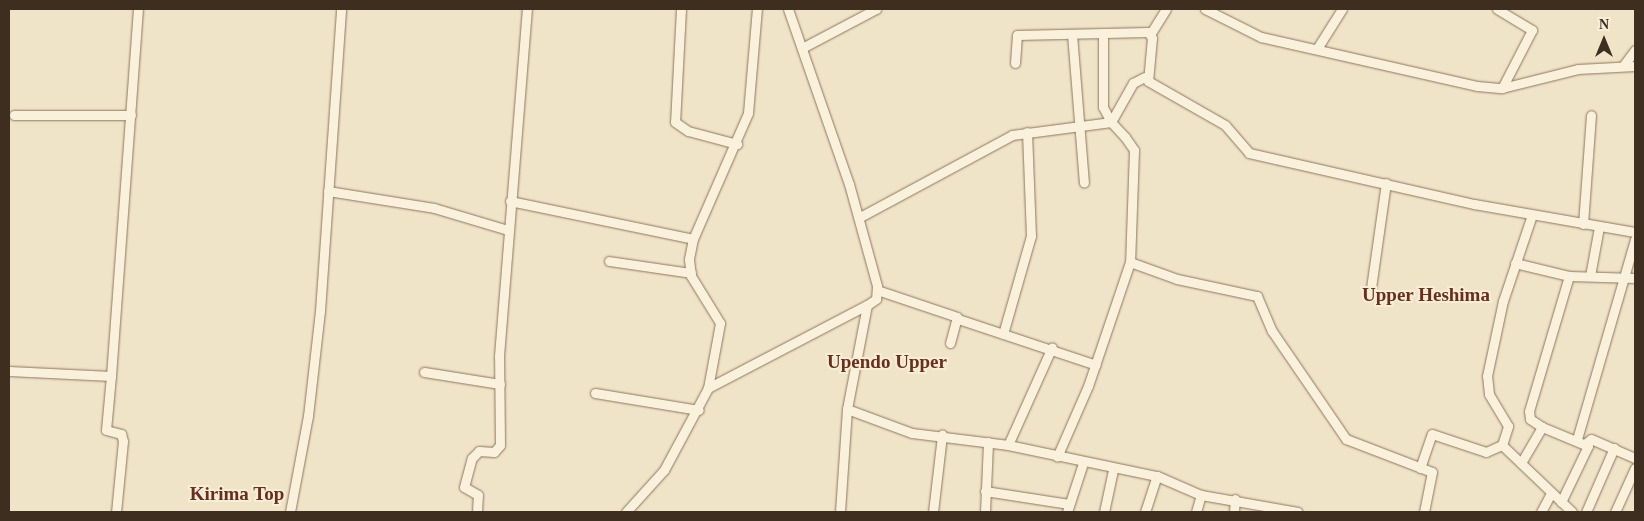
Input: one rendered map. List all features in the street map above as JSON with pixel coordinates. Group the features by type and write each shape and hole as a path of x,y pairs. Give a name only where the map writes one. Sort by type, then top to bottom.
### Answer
{"street":[{"path":"116,512 123,441 121,434 106,430 138,9"},
{"path":"290,512 308,416 328,191 341,9"},
{"path":"477,512 478,495 464,487 475,452 498,450 508,230 527,9"},
{"path":"681,9 675,122 688,131 737,144"},
{"path":"626,512 664,470 699,410 708,388 720,323 691,273 693,239 737,144 754,85 757,9"},
{"path":"708,388 876,299 877,290 860,217 788,9"},
{"path":"802,48 876,9"},
{"path":"1145,77 1150,33 1166,9"},
{"path":"1205,9 1261,37 1318,47 1406,72 1502,88 1578,69 1635,66"},
{"path":"1318,47 1342,9"},
{"path":"1497,9 1532,30 1502,88"},
{"path":"1015,63 1017,35 1150,33"},
{"path":"1072,34 1078,129 1084,184"},
{"path":"1057,457 1096,365 1130,262 1134,150 1111,122 1103,107 1104,34"},
{"path":"1623,66 1635,50"},
{"path":"860,217 996,141 1027,132 1078,129 1111,122 1133,83 1145,77"},
{"path":"1145,77 1225,125 1249,153 1532,215 1635,232"},
{"path":"14,114 131,115"},
{"path":"1583,224 1591,114"},
{"path":"1002,334 1031,236 1027,132"},
{"path":"1370,294 1386,183"},
{"path":"328,191 434,208 508,230"},
{"path":"510,201 693,239"},
{"path":"1420,468 1432,434 1486,452 1502,445 1508,426 1489,394 1487,376 1515,263 1532,215"},
{"path":"1590,276 1599,227"},
{"path":"1582,441 1635,239"},
{"path":"609,261 691,273"},
{"path":"1130,262 1177,279 1257,296 1272,332 1346,440 1433,474 1424,512"},
{"path":"1515,263 1570,276 1635,278"},
{"path":"1570,276 1529,411 1530,419 1542,427 1582,441 1591,439 1635,458"},
{"path":"877,290 1002,334 1052,347 1096,365"},
{"path":"840,512 847,409 867,305"},
{"path":"950,343 958,319"},
{"path":"1008,445 1052,347"},
{"path":"9,371 111,376"},
{"path":"424,372 500,384"},
{"path":"595,393 699,410"},
{"path":"847,409 912,433 942,435 1008,445 1113,470 1156,476 1201,495 1235,499 1298,512"},
{"path":"1521,463 1542,427"},
{"path":"933,512 942,435"},
{"path":"1561,502 1588,449 1582,441"},
{"path":"985,512 988,442"},
{"path":"1502,445 1572,512"},
{"path":"1586,512 1614,448"},
{"path":"985,491 1068,508 1083,462"},
{"path":"1615,512 1635,468"},
{"path":"1104,512 1113,470"},
{"path":"1145,512 1156,476"},
{"path":"1541,512 1551,493"},
{"path":"1196,512 1201,495"},
{"path":"1234,512 1235,499"}],"district":[{"name":"Upper Heshima","path":"1426,295"},
{"name":"Upendo Upper","path":"887,362"},
{"name":"Kirima Top","path":"237,494"}]}
